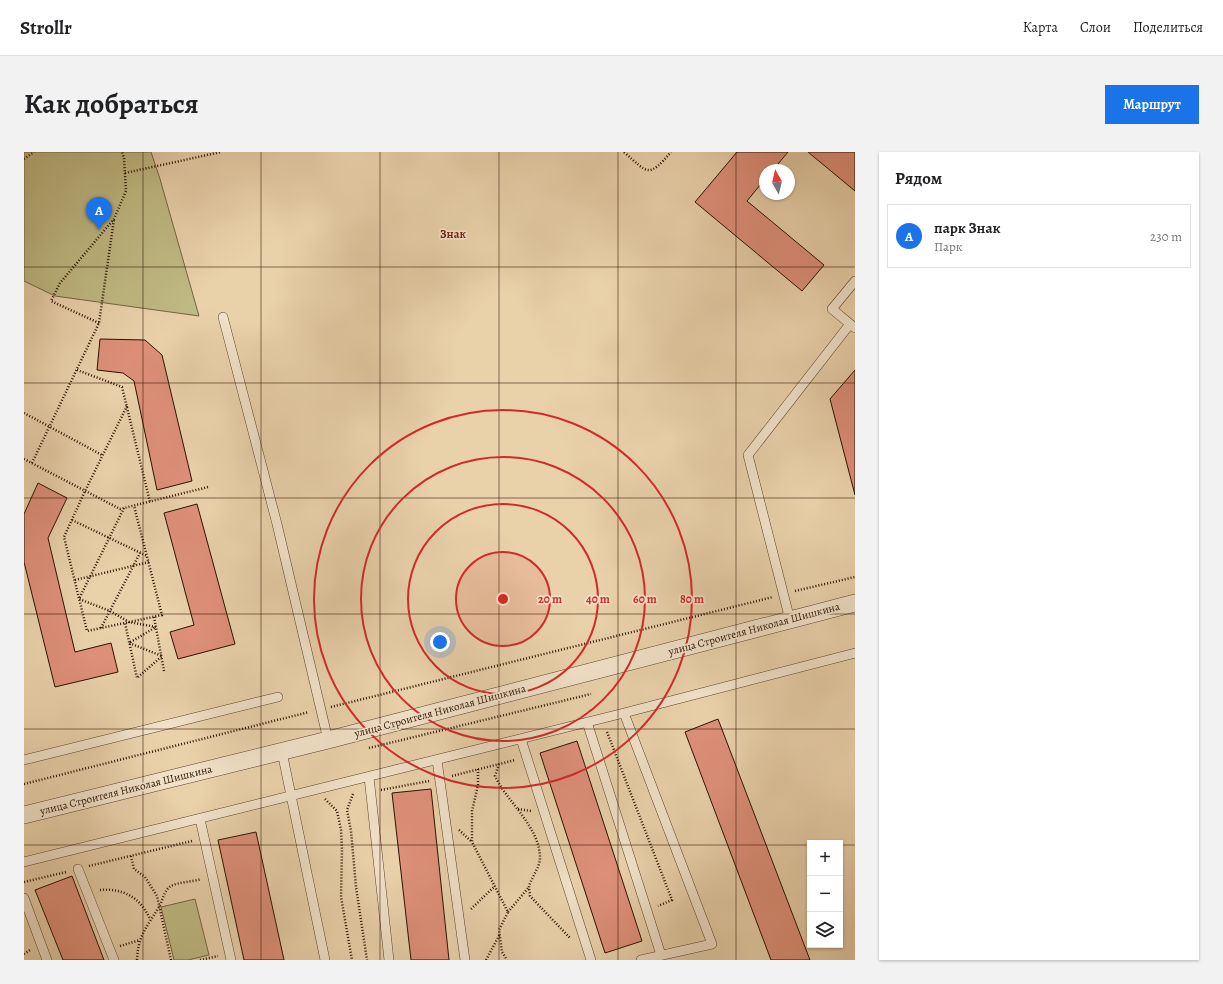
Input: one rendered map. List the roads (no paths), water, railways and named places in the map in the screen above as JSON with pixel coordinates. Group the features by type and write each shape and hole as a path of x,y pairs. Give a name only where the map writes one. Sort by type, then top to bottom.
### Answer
{"street":[{"name":"улица Строителя Николая Шишкина","path":"24,815 282,752 855,603"}],"lane":[{"path":"790,620 748,455 852,326 832,309 855,281"},
{"path":"223,317 277,524 328,740"},
{"path":"24,862 521,739 855,653"},
{"path":"24,760 278,697"},
{"path":"624,713 712,944 641,960"},
{"path":"587,722 661,956"},
{"path":"521,739 591,960"},
{"path":"282,752 326,960"},
{"path":"437,760 465,960"},
{"path":"369,777 388,960"},
{"path":"200,819 230,957"},
{"path":"78,869 114,960"},
{"path":"24,898 47,960"}],"place":[{"name":"парк Знак","path":"99,230"}],"district":[{"name":"Знак","path":"453,234"}]}
